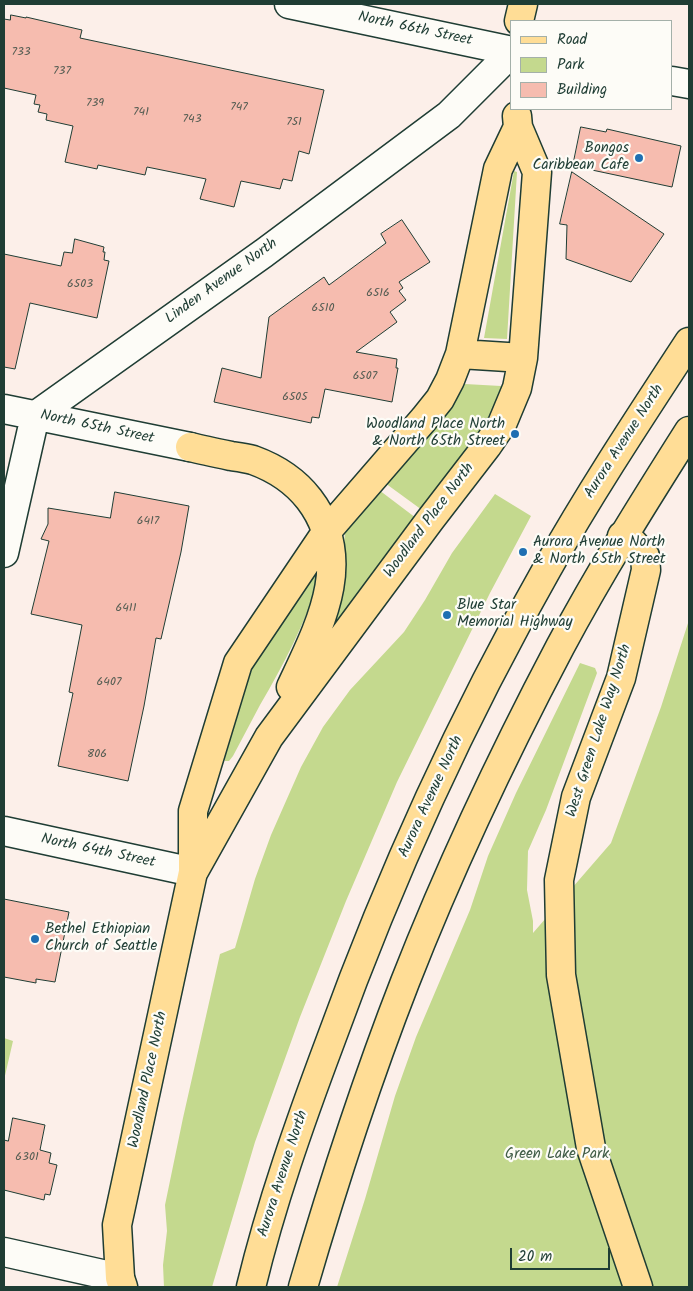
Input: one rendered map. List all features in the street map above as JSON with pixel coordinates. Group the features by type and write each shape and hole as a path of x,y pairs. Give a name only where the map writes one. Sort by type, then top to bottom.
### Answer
{"main road":[{"path":"519,20 523,4"},
{"name":"Woodland Place North","path":"119,1284 117,1225 193,872 193,812 238,663 327,531 424,419 440,398 450,380 460,354 498,169 518,118"},
{"name":"Woodland Place North","path":"193,872 269,737 424,528 483,452 502,424 509,409 517,388 523,358 537,172 518,118"},
{"name":"Aurora Avenue North","path":"251,1287 259,1254 303,1113 354,974 412,837 475,704 545,573 581,510 689,342"},
{"path":"460,354 523,358"},
{"path":"303,1287 362,1097 406,981 450,876 505,755 561,645 622,536 689,431"},
{"path":"190,447 252,460 280,472 303,491 316,507 327,531 331,548 332,574 328,596 319,626 269,737"},
{"path":"190,447 226,466 248,474 279,492 298,510 306,532 238,663"},
{"name":"West Green Lake Way North","path":"622,536 633,543 645,556 646,570 621,678 576,797 559,880 562,974 591,1148 638,1287"}],"street":[{"name":"North 66th Street","path":"289,4 510,52"},
{"name":"Linden Avenue North","path":"35,416 264,253 449,116 510,54"},
{"path":"673,81 689,84"},
{"name":"North 65th Street","path":"4,409 190,447"},
{"path":"4,553 35,416"},
{"name":"North 64th Street","path":"4,831 193,872"},
{"path":"4,1252 119,1284"}],"green space":[{"path":"514,171 517,172 507,339 484,338"},
{"path":"465,384 501,386 503,392 489,418 422,510 385,483 448,411"},
{"path":"379,490 416,518 341,620 338,620 336,608 344,580 345,532"},
{"path":"495,494 531,516 490,593 397,782 346,901 300,1017 255,1142 212,1287 164,1287 163,1265 167,1231 165,1205 220,954 235,948 255,879 271,835 301,767 323,727 350,690 404,632 452,553"},
{"path":"309,573 319,579 301,628 233,756 229,761 225,761 223,757 245,677"},
{"name":"Green Lake Park","path":"689,620 689,1287 337,1287 395,1096 416,1037 470,910 488,856 516,793 580,663 595,668 597,673 546,810 528,851 527,890 533,921 533,933 611,843 661,707"},
{"path":"4,1038 13,1041 4,1080"}],"building":[{"path":"11,15 82,30 80,38 324,90 309,154 299,151 292,181 283,179 280,189 241,181 234,207 200,199 206,179 147,167 145,175 98,165 97,169 65,162 73,126 46,120 47,114 38,112 40,105 34,104 36,95 4,88 4,19 10,20"},
{"name":"Bongos Caribbean Cafe","path":"581,127 606,132 607,129 681,146 672,187 573,166"},
{"path":"572,172 664,234 631,282 566,259 567,225 560,224"},
{"path":"402,220 430,262 399,282 403,288 399,291 406,300 390,312 397,322 356,352 397,359 396,368 398,368 392,402 325,389 319,418 312,417 311,423 214,402 222,368 261,378 269,317 324,277 329,285 386,243 381,234"},
{"path":"75,239 104,247 104,260 109,261 97,318 30,303 15,369 4,367 4,254 61,266 64,252 72,253"},
{"path":"115,492 189,506 181,552 161,639 156,638 128,781 58,766 73,693 69,692 82,625 31,614 49,541 41,539 48,524 48,508 110,518"},
{"path":"4,899 69,912 55,982 36,979 36,983 4,977"},
{"path":"13,1118 45,1125 40,1150 51,1153 49,1163 57,1165 50,1195 45,1194 44,1200 4,1190 4,1140 8,1141"}],"place":[{"name":"Bongos Caribbean Cafe","path":"639,158"},
{"name":"Woodland Place North & North 65th Street","path":"515,434"},
{"name":"Aurora Avenue North & North 65th Street","path":"523,552"},
{"name":"Blue Star Memorial Highway","path":"447,615"},
{"name":"Bethel Ethiopian Church of Seattle","path":"35,939"}]}
